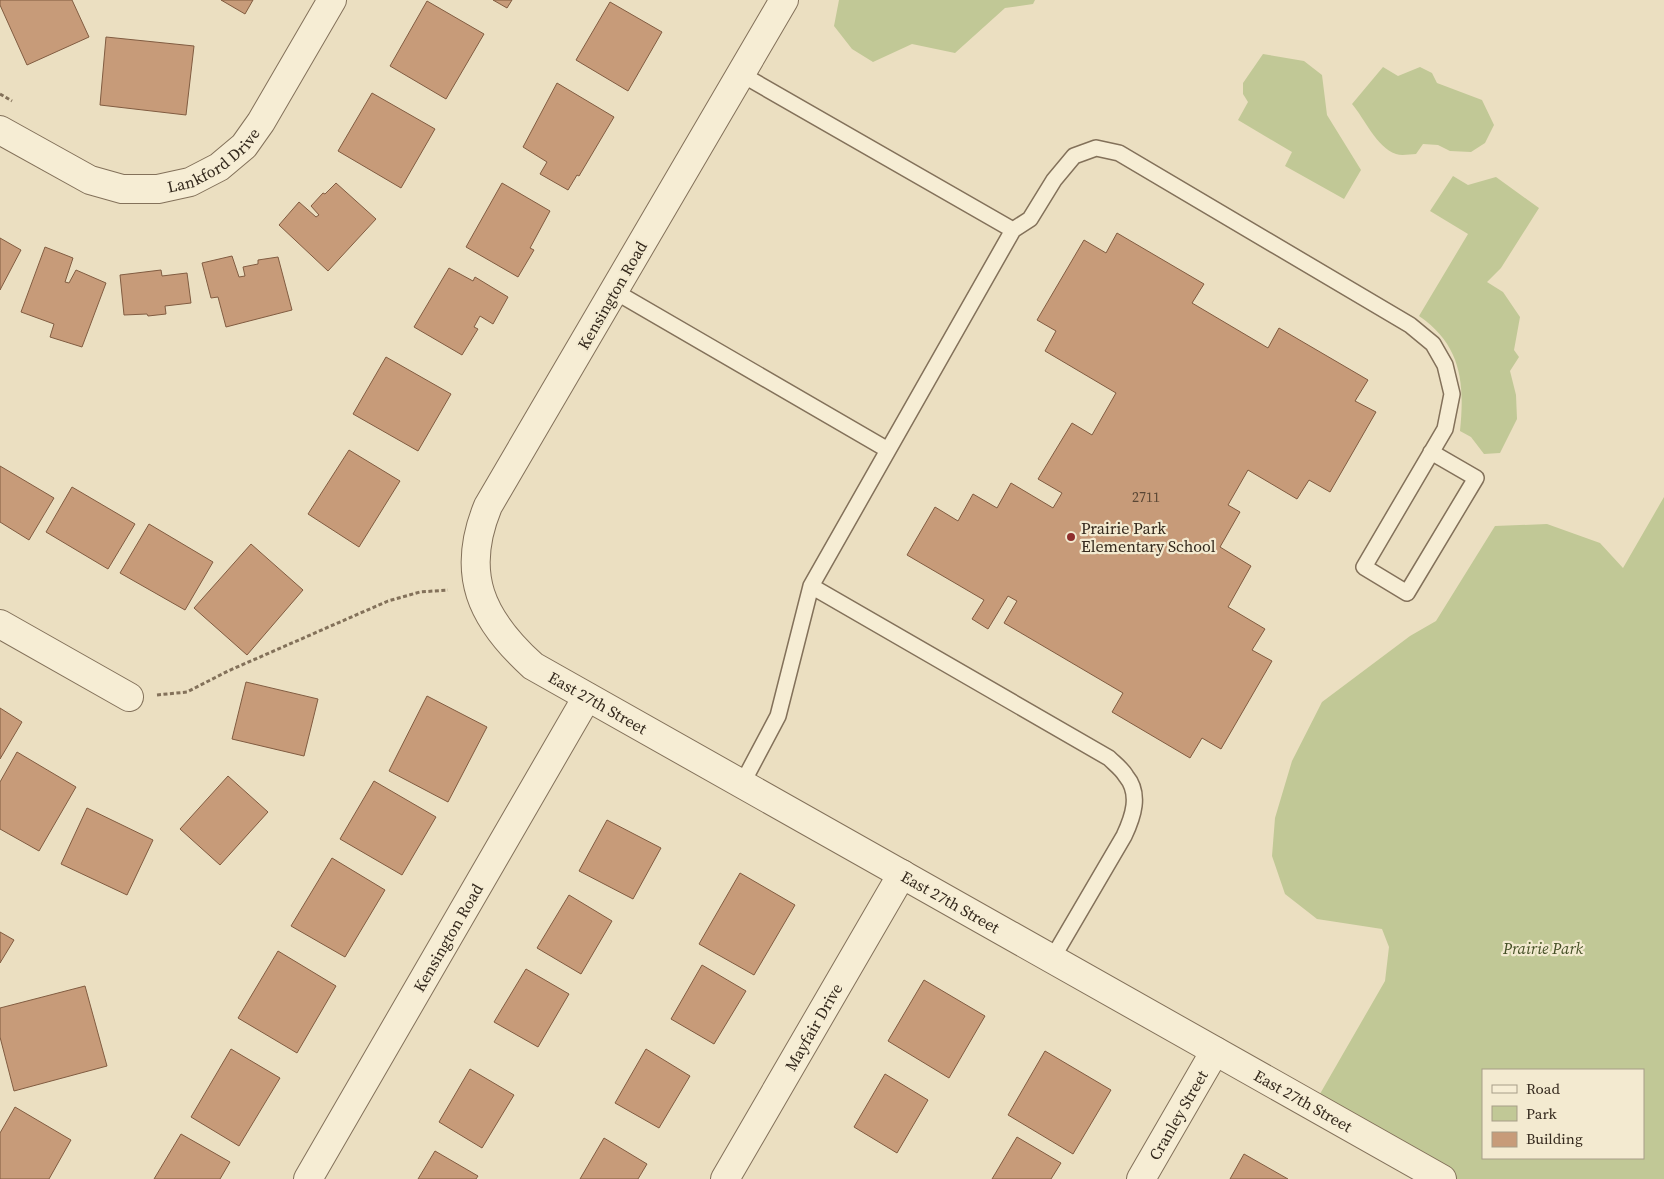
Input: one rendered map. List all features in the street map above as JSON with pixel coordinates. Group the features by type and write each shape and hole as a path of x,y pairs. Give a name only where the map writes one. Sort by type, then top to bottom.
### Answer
{"street":[{"name":"Lankford Drive","path":"0,130 90,180 122,189 158,189 190,182 219,167 244,146 261,122 332,0"},
{"name":"Kensington Road","path":"482,600 475,569 475,556 480,525 488,506 784,0"},
{"name":"East 27th Street","path":"482,600 494,624 513,648 533,666 1442,1179"},
{"path":"0,624 130,697"},
{"name":"Kensington Road","path":"308,1179 587,696"},
{"name":"Mayfair Drive","path":"725,1179 902,874"},
{"name":"Cranley Street","path":"1142,1179 1215,1051"}],"lane":[{"path":"741,74 1013,230"},
{"path":"742,784 778,716 811,586 1013,230 1030,218 1054,180 1074,156 1096,148 1119,153 1410,325 1433,344 1445,365 1452,394 1445,429 1364,567 1407,593 1476,478 1432,452"},
{"path":"614,291 888,450"},
{"path":"811,586 1109,758 1127,776 1134,792 1133,815 1124,836 1052,959"}],"path":[{"path":"0,94 14,103"},
{"path":"130,697 187,692 388,601 420,592 448,590"}],"green space":[{"path":"839,0 1035,0 1033,4 1005,8 955,53 912,44 873,62 852,49 834,26"},
{"path":"1263,54 1304,61 1322,75 1327,115 1361,170 1344,199 1285,166 1292,152 1238,120 1248,102 1243,94 1243,83"},
{"path":"1383,67 1398,76 1420,67 1432,73 1437,83 1482,100 1494,125 1485,143 1471,152 1450,151 1438,145 1423,144 1416,154 1398,155 1389,150 1377,139 1352,104"},
{"path":"1453,176 1468,185 1496,177 1539,208 1501,268 1487,282 1503,292 1520,317 1514,350 1519,357 1510,371 1516,395 1517,419 1500,453 1484,454 1471,437 1460,431 1462,396 1457,366 1452,352 1444,339 1419,316 1468,234 1430,211"},
{"name":"Prairie Park","path":"1664,497 1664,1179 1442,1179 1313,1106 1385,981 1389,947 1382,929 1317,919 1285,894 1272,856 1275,818 1292,761 1322,702 1410,636 1436,621 1495,526 1547,524 1600,543 1623,568"}],"building":[{"path":"0,0 72,0 89,37 27,65 0,5"},
{"path":"221,0 253,0 245,14"},
{"path":"493,0 512,0 507,8"},
{"path":"427,1 484,34 446,99 390,66"},
{"path":"610,2 662,32 628,91 576,60"},
{"path":"106,37 194,46 186,115 100,105"},
{"path":"557,83 614,117 579,176 577,175 568,190 540,174 547,162 523,147"},
{"path":"372,93 435,129 401,188 338,151"},
{"path":"336,183 376,219 328,271 279,225 299,202 316,217 319,215 311,206"},
{"path":"502,183 550,211 530,248 534,250 518,277 466,247"},
{"path":"1117,233 1204,284 1192,303 1268,348 1279,328 1368,380 1355,401 1376,412 1330,492 1309,480 1297,499 1248,470 1228,505 1240,512 1220,547 1251,566 1228,607 1265,629 1252,650 1272,661 1221,749 1202,738 1190,758 1112,712 1123,693 1004,623 1017,601 1008,596 988,629 972,619 984,600 907,555 935,507 958,521 973,494 997,508 1011,483 1053,508 1062,493 1038,479 1072,423 1092,435 1116,393 1045,351 1056,331 1037,320 1084,240 1106,253"},
{"path":"0,238 21,250 0,290"},
{"path":"45,247 73,258 65,282 69,283 76,270 106,283 82,347 50,337 54,324 21,312"},
{"path":"232,256 239,277 245,276 243,267 258,264 258,260 278,257 292,310 226,327 218,297 211,298 202,263"},
{"path":"449,268 473,281 475,277 508,297 493,324 480,316 474,327 478,329 462,355 414,327"},
{"path":"161,270 162,276 187,273 191,303 165,306 166,314 148,316 147,314 124,315 120,275"},
{"path":"386,357 451,394 418,451 353,414"},
{"path":"349,450 400,481 359,547 308,514"},
{"path":"0,466 54,498 29,540 0,522"},
{"path":"72,487 135,524 108,569 46,532"},
{"path":"149,524 213,562 185,610 120,573"},
{"path":"251,544 303,590 247,655 194,608"},
{"path":"246,682 318,699 304,756 232,739"},
{"path":"427,696 487,727 448,802 389,771"},
{"path":"0,708 22,722 0,759"},
{"path":"17,752 76,787 39,851 0,829 0,782"},
{"path":"228,776 268,812 220,865 180,829"},
{"path":"374,781 436,817 402,875 340,839"},
{"path":"87,808 153,840 127,895 61,864"},
{"path":"607,820 661,848 633,899 579,871"},
{"path":"332,858 385,890 345,957 291,926"},
{"path":"740,873 795,905 754,975 699,944"},
{"path":"569,895 612,921 581,974 537,948"},
{"path":"0,932 14,940 0,963"},
{"path":"278,951 336,986 297,1053 238,1018"},
{"path":"702,965 746,991 714,1044 671,1019"},
{"path":"526,969 569,994 538,1047 494,1022"},
{"path":"924,980 985,1016 949,1078 888,1041"},
{"path":"85,986 107,1066 14,1091 0,1037 0,1008"},
{"path":"231,1049 280,1078 239,1146 191,1117"},
{"path":"646,1049 690,1076 659,1128 615,1103"},
{"path":"1045,1051 1111,1090 1073,1154 1008,1115"},
{"path":"470,1069 514,1095 482,1148 439,1122"},
{"path":"885,1074 928,1100 897,1153 854,1127"},
{"path":"15,1107 71,1140 49,1179 0,1179 0,1133"},
{"path":"181,1134 230,1162 220,1179 154,1179"},
{"path":"1017,1137 1061,1163 1051,1179 992,1179"},
{"path":"604,1138 647,1164 638,1179 580,1179"},
{"path":"435,1151 478,1176 476,1179 418,1179"},
{"path":"1244,1154 1288,1179 1230,1179"}],"place":[{"name":"Prairie Park Elementary School","path":"1071,537"}]}
